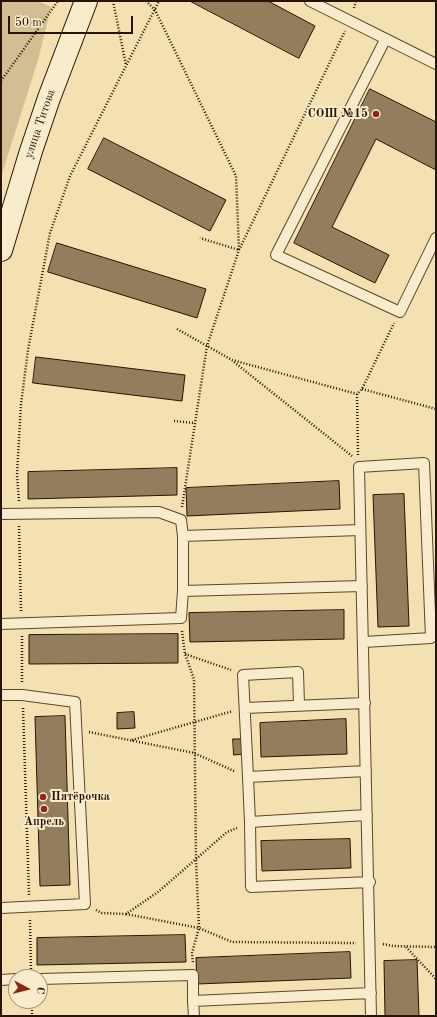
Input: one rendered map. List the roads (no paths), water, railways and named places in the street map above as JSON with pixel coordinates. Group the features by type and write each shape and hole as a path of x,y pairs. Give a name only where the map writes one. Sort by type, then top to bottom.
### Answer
{"main road":[{"name":"улица Титова","path":"1,250 46,106 86,1"}],"lane":[{"path":"310,1 385,40 436,64"},
{"path":"385,40 276,255 400,312 436,238"},
{"path":"364,642 432,638 424,463 359,466 367,815 370,882 371,1016"},
{"path":"1,514 159,512 181,520 183,536 183,591 181,618 1,624"},
{"path":"183,536 360,530"},
{"path":"183,591 362,586"},
{"path":"299,705 298,672 243,675 250,822 251,887 370,882"},
{"path":"1,695 22,695 75,702 85,904 1,908"},
{"path":"245,708 365,703"},
{"path":"248,777 366,771"},
{"path":"250,822 367,815"},
{"path":"48,978 193,976 194,1016"},
{"path":"193,1001 371,993"}],"place":[{"name":"СОШ №15","path":"376,114"},
{"name":"Пятёрочка","path":"43,797"},
{"name":"Апрель","path":"44,809"}]}
